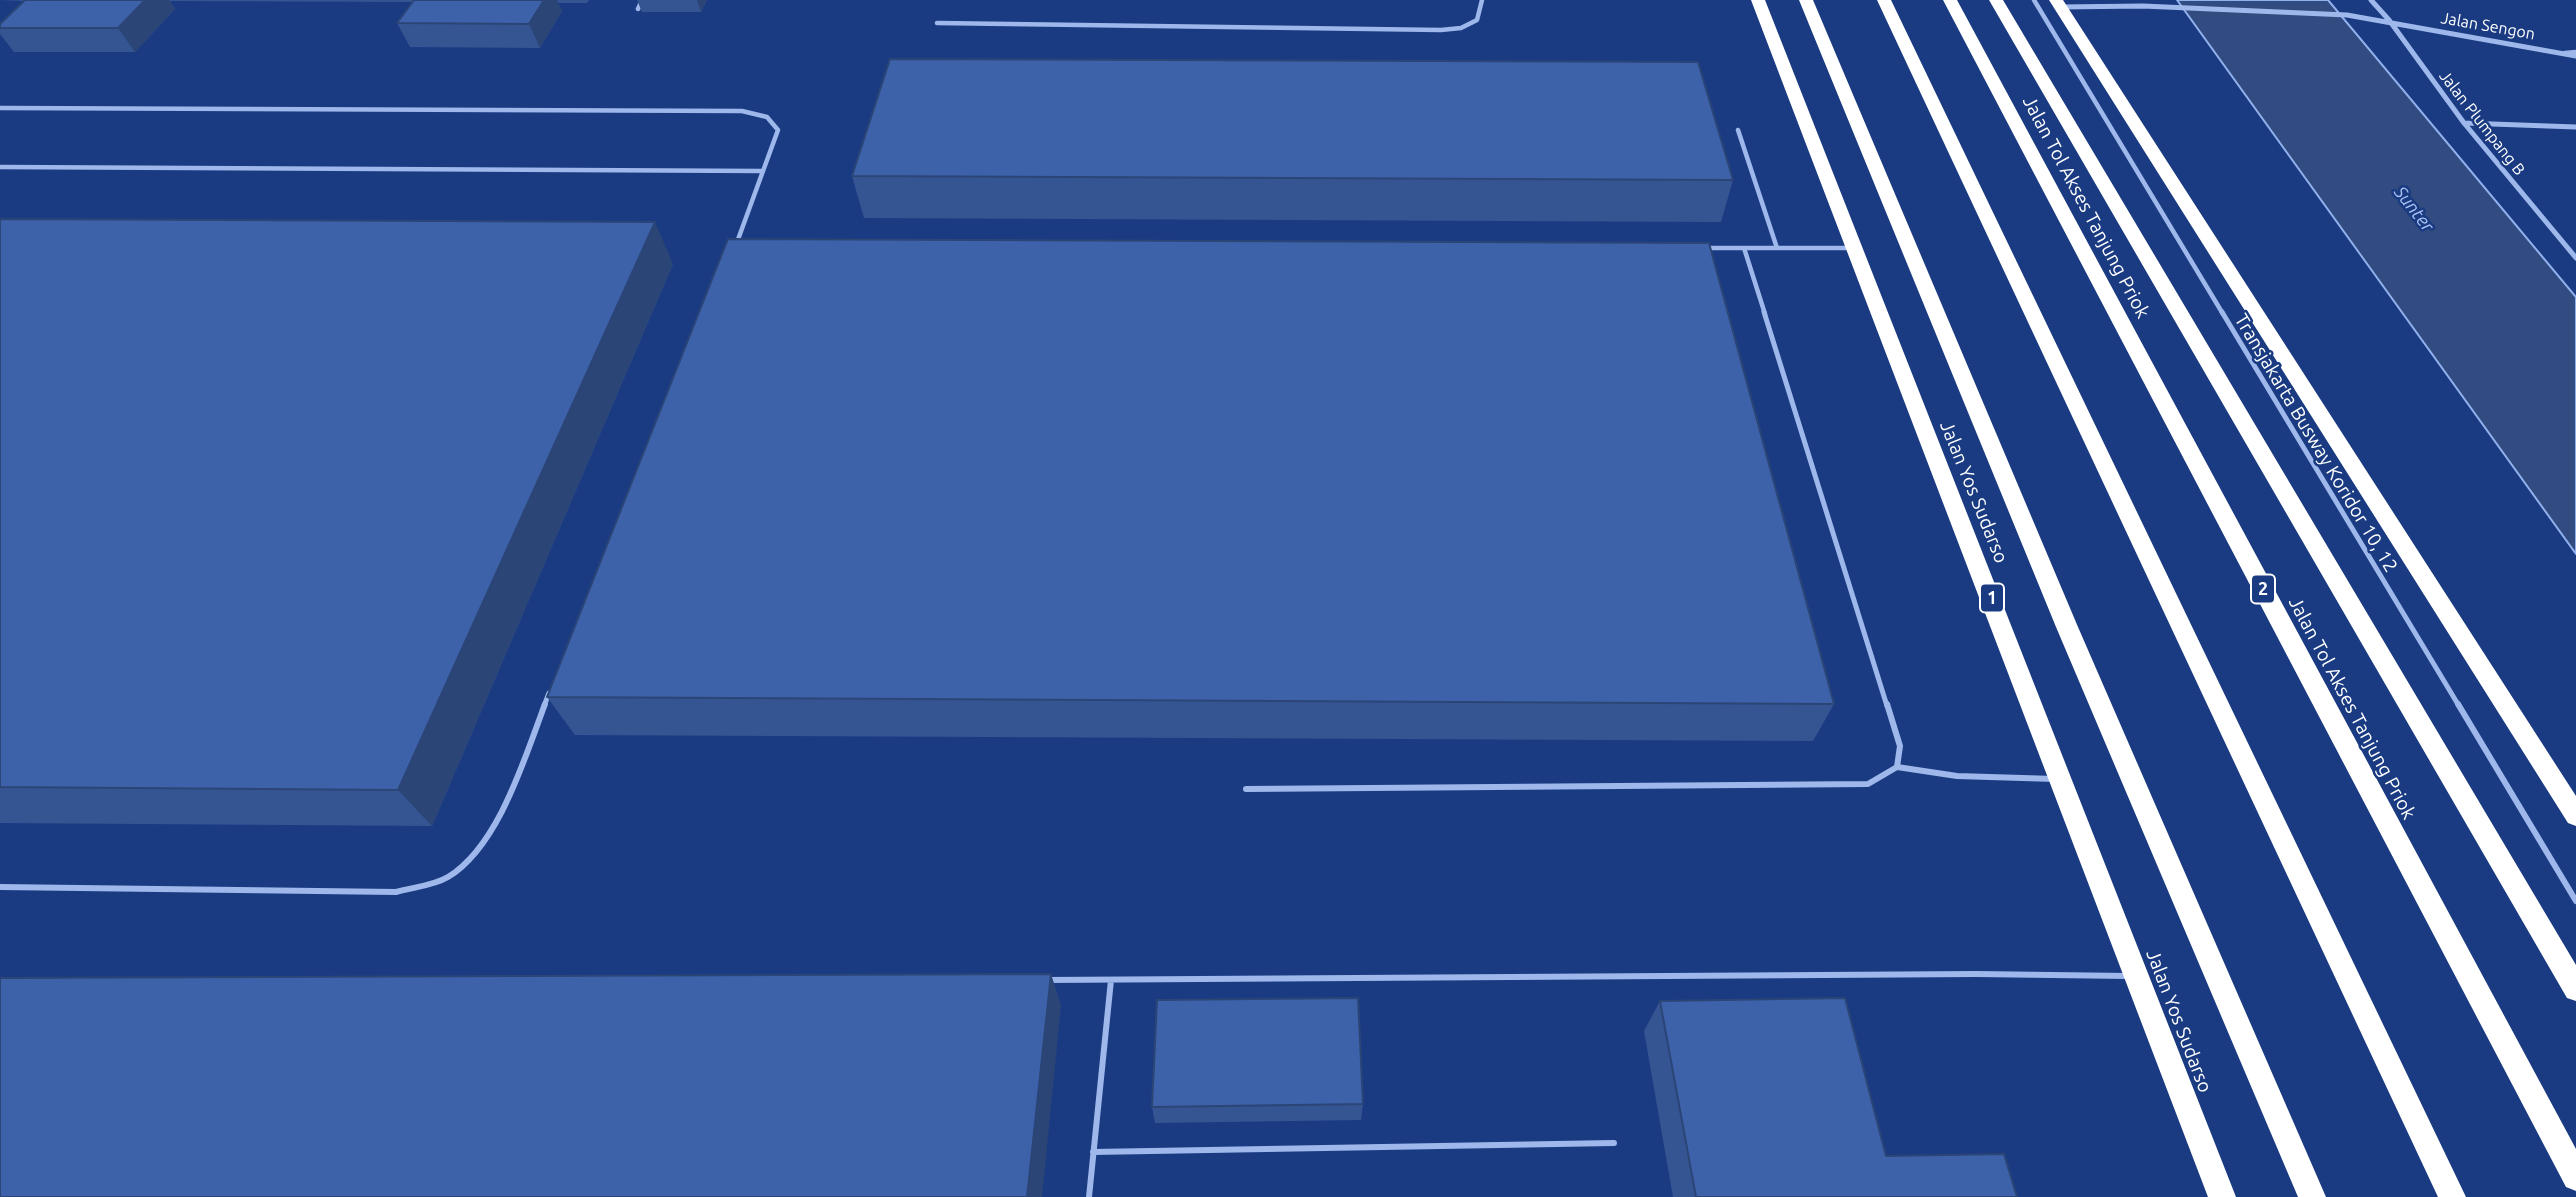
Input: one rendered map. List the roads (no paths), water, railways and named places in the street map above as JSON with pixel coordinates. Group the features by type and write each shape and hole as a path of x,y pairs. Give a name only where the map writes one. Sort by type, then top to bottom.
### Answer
{"highway":[{"name":"Jalan Yos Sudarso","path":"1758,0 2222,1197"},
{"path":"1806,0 2067,627 2312,1197"},
{"path":"1884,0 2452,1197"},
{"name":"Jalan Tol Akses Tanjung Priok","path":"1950,0 2576,1177"},
{"path":"1996,0 2576,989"},
{"path":"2058,3 2576,816"}],"street":[{"name":"Jalan Plumpang B","path":"2371,0 2389,20 2464,123 2576,258"},
{"name":"Jalan Sengon","path":"2058,3 2347,15 2389,20 2576,54"},
{"path":"2464,123 2576,127"}],"lane":[{"path":"638,9 642,0"},
{"path":"937,23 1441,30 1461,28 1477,20 1482,0"},
{"name":"Transjakarta Busway Koridor 10, 12","path":"2034,0 2576,901"},
{"path":"0,108 743,111 767,117 778,130 730,258"},
{"path":"1738,130 1777,248"},
{"path":"0,167 762,171"},
{"path":"736,245 749,245"},
{"path":"1695,248 1853,248"},
{"path":"1744,248 1900,746 1897,767"},
{"path":"0,887 396,892 449,877 474,854 498,818 551,691"},
{"path":"1246,789 1868,784 1897,767 1957,776 2062,780"},
{"path":"1041,980 1976,974 2138,976"},
{"path":"1089,1197 1111,980"},
{"path":"1093,1152 1614,1143"}],"water":[{"name":"Sunter","path":"2177,0 2328,0 2576,297 2576,554"}]}
